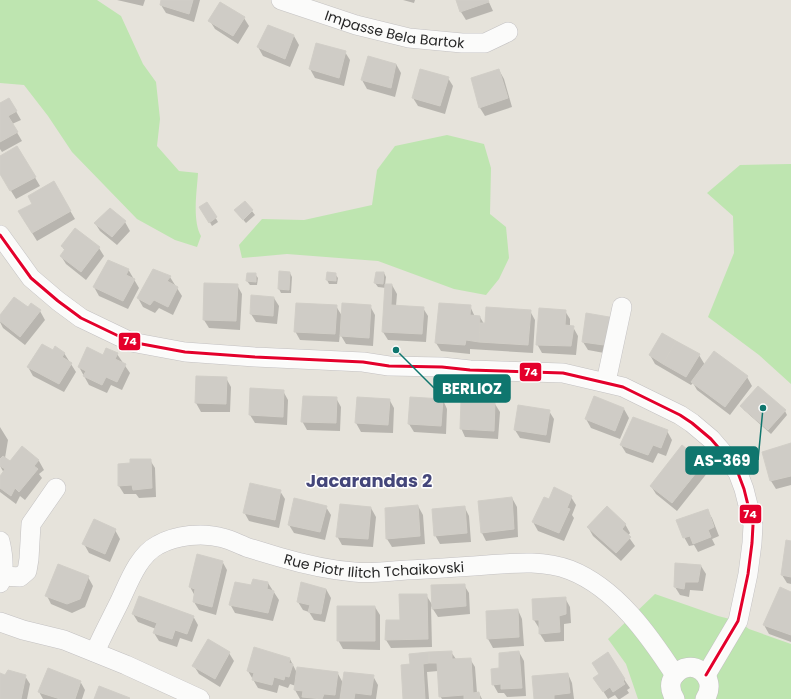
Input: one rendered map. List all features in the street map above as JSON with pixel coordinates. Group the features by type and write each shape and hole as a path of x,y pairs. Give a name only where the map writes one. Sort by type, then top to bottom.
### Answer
{"street":[{"name":"Impasse Bela Bartok","path":"281,0 356,25 409,38 462,43 485,43 508,32"},
{"path":"0,235 31,278 58,301 81,318 131,342 185,352 247,357 363,362 389,366 564,373 623,387 670,410 692,423 711,439 738,473 744,489 753,525 747,580 738,621 706,675"},
{"path":"606,382 622,307"},
{"path":"0,541 2,549 1,580 20,577 27,571 30,559 31,524 56,488"},
{"name":"Rue Piotr Ilitch Tchaikovski","path":"94,652 134,572 145,555 157,545 176,538 205,535 224,538 249,548 295,561 354,572 367,573 513,563 543,563 570,570 588,579 612,596 633,618 675,675"},
{"path":"0,622 23,630 64,640 200,699"},
{"path":"671,697 671,684 675,675 679,670 691,667 702,671 706,675 710,687 709,693 705,699"}],"green space":[{"path":"0,0 97,0 121,16 143,64 156,82 160,119 157,146 179,171 198,173 196,214 198,229 201,236 197,247 175,240 137,219 72,152 48,116 24,85 0,83"},
{"path":"447,135 484,144 491,168 490,214 506,227 509,258 499,279 486,295 454,289 378,261 287,254 242,258 239,245 262,219 304,220 372,205 377,170 395,146"},
{"path":"791,164 791,384 759,355 708,317 734,253 733,216 707,193 740,165"},
{"path":"655,594 718,616 738,621 749,629 791,644 791,699 638,699 626,664 608,639"}],"building":[{"path":"161,0 193,0 189,14 160,5"},
{"path":"456,0 488,0 489,2 460,12"},
{"path":"220,2 245,17 233,36 208,21"},
{"path":"268,25 294,35 285,59 257,47"},
{"path":"316,43 346,51 339,78 309,69"},
{"path":"368,56 396,64 391,88 361,80"},
{"path":"420,69 449,77 440,106 412,98"},
{"path":"499,69 508,98 479,108 471,78"},
{"path":"9,98 17,111 8,116 18,132 0,142 0,103"},
{"path":"17,146 36,177 10,191 0,174 0,156"},
{"path":"54,181 71,211 32,233 18,211 32,204 28,196"},
{"path":"245,201 253,210 243,220 234,210"},
{"path":"207,202 217,217 209,223 199,207"},
{"path":"110,208 126,221 112,237 94,223"},
{"path":"75,228 100,247 81,272 60,256 65,249 61,246"},
{"path":"108,260 129,269 126,275 135,279 123,301 93,287"},
{"path":"153,269 171,276 167,281 178,287 168,307 154,300 150,305 137,298"},
{"path":"279,271 290,272 289,290 278,289"},
{"path":"327,272 336,273 336,281 326,280"},
{"path":"376,272 384,272 383,284 374,283"},
{"path":"247,273 256,273 256,282 246,281"},
{"path":"204,283 238,284 236,321 203,320"},
{"path":"385,284 392,284 391,305 424,307 422,334 382,332"},
{"path":"251,295 274,297 273,316 250,314"},
{"path":"14,297 28,307 31,303 41,310 20,337 0,321 0,315"},
{"path":"296,303 337,305 335,334 294,332"},
{"path":"342,303 371,305 369,338 340,336"},
{"path":"439,303 471,305 470,315 480,316 479,342 466,340 465,345 435,343"},
{"path":"486,307 531,310 528,345 479,342 480,323 485,323"},
{"path":"539,308 566,310 565,325 574,326 571,346 536,345"},
{"path":"586,313 615,318 611,346 582,342"},
{"path":"662,333 676,341 663,364 649,355"},
{"path":"676,341 700,354 686,377 663,364"},
{"path":"42,344 53,350 55,346 65,353 62,357 72,363 59,384 27,367"},
{"path":"87,347 103,355 106,348 118,353 115,359 126,364 117,382 106,377 102,385 83,376 86,371 78,367"},
{"path":"714,351 748,376 725,407 691,382"},
{"path":"196,376 227,377 226,404 195,403"},
{"path":"758,386 786,410 768,430 740,406"},
{"path":"250,388 284,390 283,417 249,415"},
{"path":"303,396 337,397 336,423 301,422"},
{"path":"594,396 624,408 615,431 585,419"},
{"path":"357,397 390,399 388,425 355,423"},
{"path":"410,397 443,399 441,426 408,424"},
{"path":"461,401 495,403 494,431 460,429"},
{"path":"518,405 550,410 546,435 514,430"},
{"path":"633,417 668,430 661,448 653,445 648,455 620,445"},
{"path":"791,443 791,476 770,481 762,452"},
{"path":"682,445 704,463 672,503 650,486"},
{"path":"22,446 39,460 34,466 38,469 19,492 15,488 11,496 0,488 0,476 5,469 0,466 0,459 3,456 10,461"},
{"path":"130,459 151,459 152,488 133,490 132,485 118,486 118,464 130,463"},
{"path":"250,483 281,490 275,520 243,513"},
{"path":"554,487 572,496 567,508 570,509 559,533 532,522 544,497 549,499"},
{"path":"512,497 514,529 481,533 478,501"},
{"path":"294,498 327,506 320,532 288,525"},
{"path":"340,504 371,507 368,539 336,537"},
{"path":"418,505 420,536 386,539 385,508"},
{"path":"465,506 467,533 434,536 432,509"},
{"path":"607,506 626,524 622,529 631,537 616,553 587,527"},
{"path":"708,509 714,527 708,530 711,537 693,544 690,536 683,538 676,520"},
{"path":"94,519 116,529 105,554 82,544"},
{"path":"786,540 791,541 791,577 781,575"},
{"path":"197,554 223,561 212,607 193,602 195,589 189,587"},
{"path":"675,563 701,565 698,582 685,582 684,589 674,587"},
{"path":"58,564 89,576 80,599 67,604 45,596"},
{"path":"253,579 268,582 267,589 274,591 268,613 229,605 235,582 251,585"},
{"path":"301,582 326,589 321,614 308,612 310,605 297,602"},
{"path":"465,584 466,606 432,609 431,585"},
{"path":"780,587 791,592 791,635 763,625"},
{"path":"399,594 427,594 428,639 385,640 386,620 400,620"},
{"path":"139,596 194,616 187,634 175,630 172,639 153,633 157,623 132,614"},
{"path":"566,597 566,614 559,616 560,632 539,634 539,620 533,620 532,599"},
{"path":"337,606 375,606 375,641 337,641"},
{"path":"518,609 519,637 487,639 486,611"},
{"path":"208,639 230,652 215,679 192,666"},
{"path":"254,647 290,658 289,663 293,664 289,677 285,676 284,680 274,677 272,685 252,680 254,673 247,671"},
{"path":"452,651 452,659 471,658 473,693 479,692 480,699 464,699 464,695 439,697 437,663 429,663 429,652"},
{"path":"519,651 522,688 501,689 501,684 492,685 491,669 499,668 499,653"},
{"path":"429,652 429,663 423,664 425,699 403,699 401,665 410,664 409,654"},
{"path":"608,652 625,679 623,681 625,684 613,692 610,687 603,692 593,678 599,674 592,663"},
{"path":"297,667 338,672 335,695 324,694 322,699 302,697 303,691 294,690"},
{"path":"48,668 81,681 75,699 60,699 38,692"},
{"path":"8,670 26,675 21,699 0,699 0,673 5,675"},
{"path":"344,672 374,675 371,695 355,693 354,699 340,699"},
{"path":"568,673 570,693 554,695 554,699 534,699 532,676"},
{"path":"99,686 130,698 94,699"}],"transit line":[{"name":"74","path":"0,235 31,278 58,301 81,318 131,342 185,352 363,362 389,366 563,373 623,387 680,415 711,439 738,473 744,489 753,525 748,574 738,621 706,675"}],"place":[{"name":"BERLIOZ","path":"396,350"},
{"name":"AS-369","path":"763,408"}],"district":[{"name":"Jacarandas 2","path":"369,480"}]}
